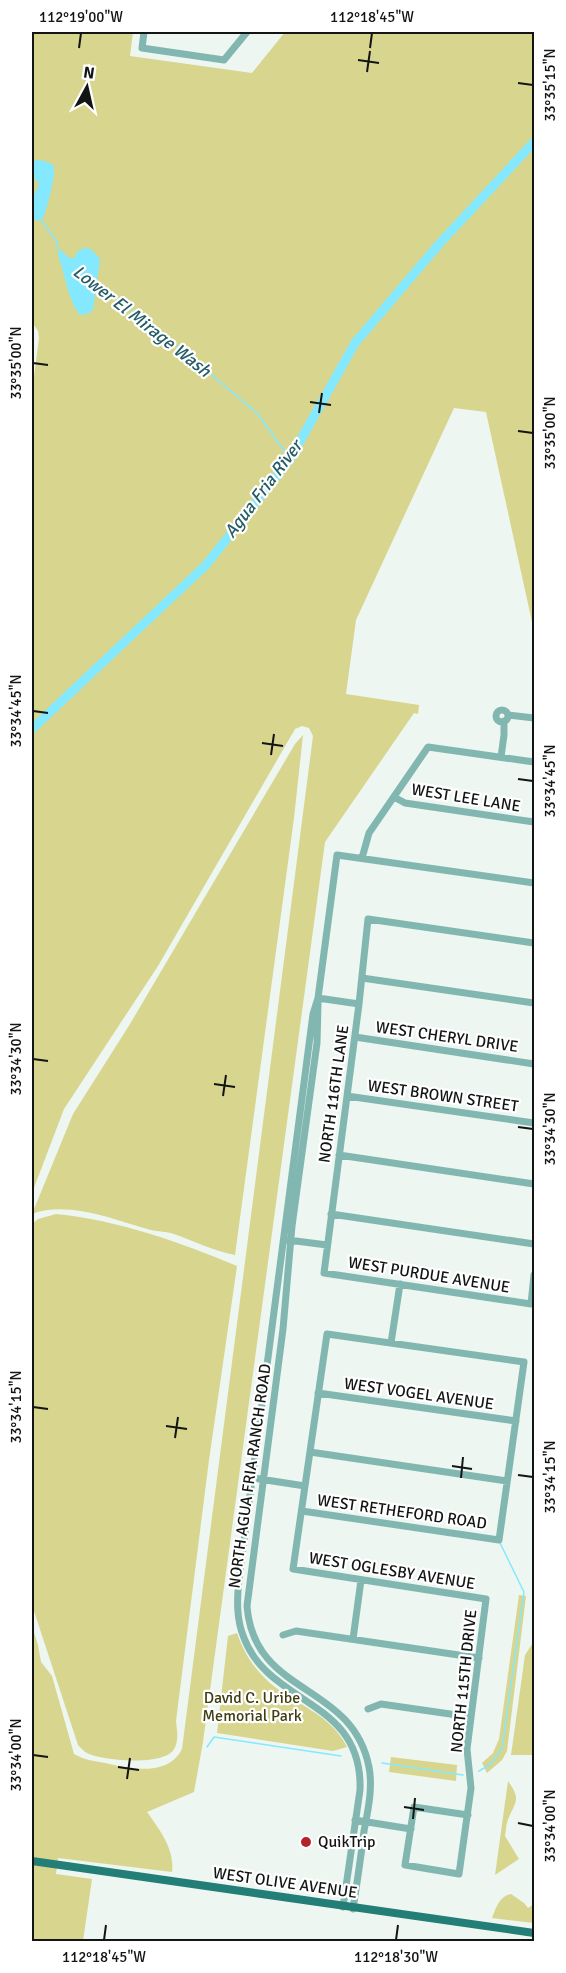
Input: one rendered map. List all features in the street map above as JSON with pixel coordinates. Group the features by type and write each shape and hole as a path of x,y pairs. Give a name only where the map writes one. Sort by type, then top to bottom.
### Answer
{"main road":[{"name":"WEST OLIVE AVENUE","path":"32,1861 534,1933"}],"street":[{"path":"144,32 142,48 224,60 247,32"},
{"path":"501,758 506,718 534,718"},
{"path":"534,762 428,747 369,833 362,858 534,883"},
{"name":"WEST LEE LANE","path":"394,797 405,803 534,822"},
{"name":"NORTH AGUA FRIA RANCH ROAD","path":"343,1907 360,1790 360,1773 355,1754 330,1717 269,1675 255,1659 243,1637 238,1599 252,1478 317,1042 318,998 337,855 362,858"},
{"name":"NORTH 116TH LANE","path":"324,1273 368,919 534,943"},
{"path":"362,978 534,1003"},
{"name":"WEST CHERYL DRIVE","path":"318,998 359,1004"},
{"name":"WEST CHERYL DRIVE","path":"355,1037 534,1064"},
{"name":"WEST BROWN STREET","path":"347,1096 534,1123"},
{"path":"339,1155 534,1184"},
{"path":"331,1214 534,1244"},
{"name":"NORTH AGUA FRIA RANCH ROAD","path":"287,1240 283,1329 247,1596 247,1613 259,1648 270,1663 337,1710 356,1733 365,1752 370,1774 366,1822 353,1908"},
{"name":"WEST PURDUE AVENUE","path":"287,1240 327,1245"},
{"name":"WEST PURDUE AVENUE","path":"324,1273 531,1304 534,1275"},
{"path":"391,1343 400,1284"},
{"path":"302,1511 305,1486 318,1393 327,1334 524,1362 507,1481 310,1452"},
{"name":"WEST VOGEL AVENUE","path":"318,1393 516,1421"},
{"name":"WEST RETHEFORD ROAD","path":"252,1478 305,1486"},
{"name":"WEST RETHEFORD ROAD","path":"302,1511 499,1540 507,1481"},
{"name":"WEST OGLESBY AVENUE","path":"302,1511 293,1569 486,1599"},
{"path":"353,1639 361,1580"},
{"name":"NORTH 115TH DRIVE","path":"411,1829 405,1865 459,1874 471,1788 467,1749 486,1599"},
{"path":"283,1635 296,1631 479,1658"},
{"path":"368,1709 381,1704 471,1717"},
{"path":"347,1739 356,1733"},
{"path":"355,1820 411,1829 414,1807 468,1815"}],"green space":[{"path":"32,32 133,32 130,56 252,73 285,32 534,32 534,631 486,412 454,408 356,620 346,694 419,705 418,714 414,713 325,842 203,1742 194,1792 147,1812 169,1848 172,1872 58,1858 56,1874 92,1879 83,1941 32,1941 32,1626 41,1662 52,1676 74,1754 89,1760 137,1769 158,1767 176,1758 182,1749 313,736 309,728 302,726 295,729 158,966 64,1109 32,1193 32,392 39,338 38,331 32,322"},
{"path":"303,735 294,818 235,1255 171,1233 151,1230 92,1213 61,1209 32,1214 73,1114 130,1024 295,744"},
{"path":"56,1214 102,1221 148,1233 237,1266 209,1460 176,1721 177,1743 168,1754 159,1758 108,1759 89,1754 78,1745 32,1605 32,1224 38,1219"},
{"path":"519,1595 526,1596 507,1751 502,1760 487,1773 482,1763 493,1753 499,1739"},
{"name":"David C. Uribe Memorial Park","path":"237,1633 250,1660 264,1678 332,1726 347,1747 333,1751 217,1733 228,1636"},
{"path":"534,1641 534,1755 511,1755 525,1655"},
{"path":"391,1757 457,1765 456,1781 389,1772"},
{"path":"508,1781 516,1799 507,1822 505,1836 519,1859 495,1875"},
{"path":"511,1894 528,1908 534,1904 534,1923 492,1918 501,1900"}],"water":[{"path":"41,160 51,164 54,171 44,216 42,220 37,221 32,217 32,200 39,184 32,175 32,161"},
{"path":"84,248 91,249 100,259 93,310 81,315 73,304 58,255 62,251 73,259 78,251"}],"waterway":[{"name":"Agua Fria River","path":"32,729 206,565 290,459 355,343 440,243 534,142"},
{"name":"Lower El Mirage Wash","path":"42,221 57,242 59,253"},
{"name":"Lower El Mirage Wash","path":"96,285 151,324 257,413 290,459"},
{"path":"479,1771 491,1764 502,1748 524,1592 500,1543"},
{"path":"207,1747 214,1737 341,1756"},
{"path":"382,1763 463,1775"}],"place":[{"name":"QuikTrip","path":"306,1842"}]}
